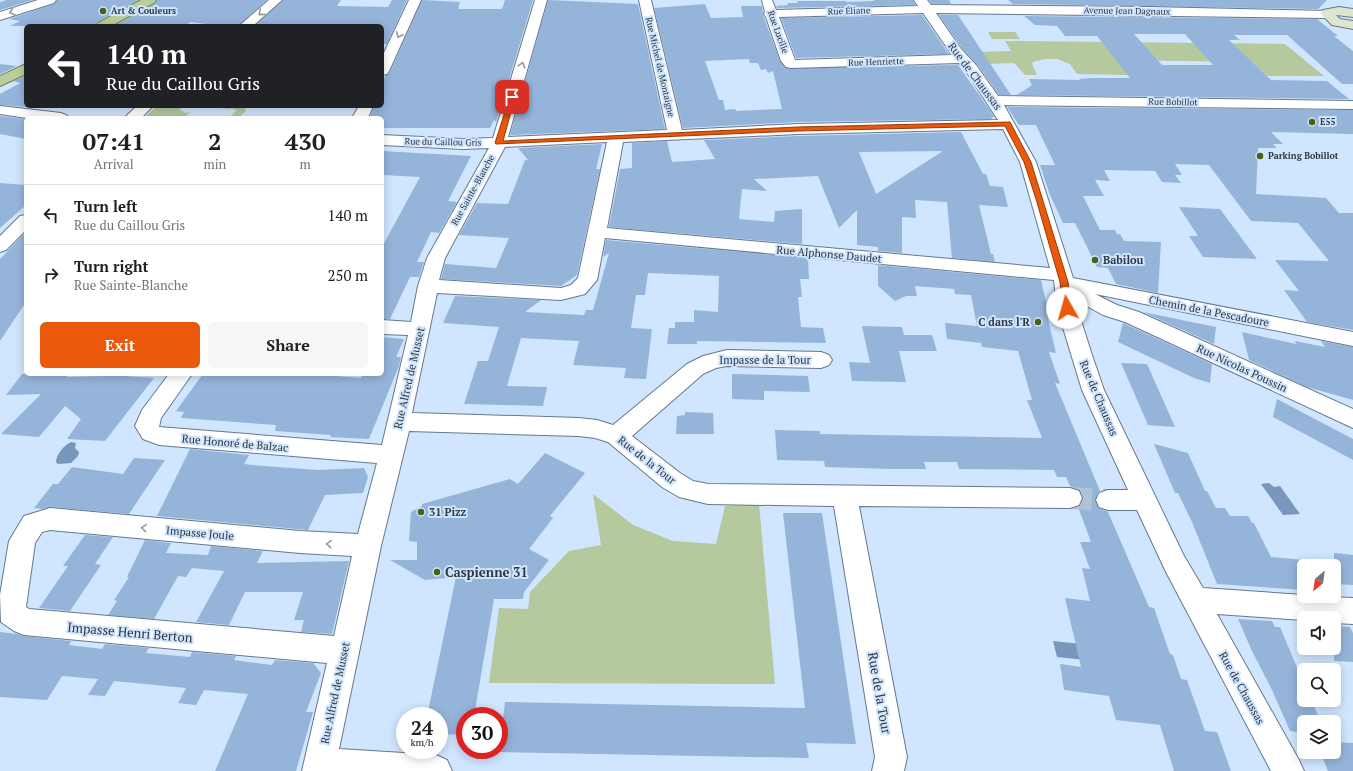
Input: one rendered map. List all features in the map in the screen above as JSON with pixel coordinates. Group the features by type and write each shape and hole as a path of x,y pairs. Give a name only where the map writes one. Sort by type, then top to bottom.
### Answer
{"main road":[{"path":"106,24 150,0"},
{"path":"0,82 24,69"}],"street":[{"path":"0,16 50,0"},
{"path":"247,24 276,0"},
{"path":"384,67 415,0"},
{"name":"Rue Sainte-Blanche","path":"428,286 436,258 499,143 542,0"},
{"name":"Rue Michel de Montaigne","path":"644,0 676,134"},
{"name":"Rue Lucille","path":"766,0 788,61 791,64"},
{"path":"1128,0 1138,11"},
{"path":"1335,0 1349,12"},
{"name":"Rue Éliane","path":"770,14 924,4"},
{"name":"Avenue Jean Dagnaux","path":"924,4 1138,11 1327,14"},
{"name":"Rue de Chaussas","path":"924,4 931,17 994,100 1028,162 1063,279 1067,308 1093,390 1176,564 1288,771"},
{"path":"1349,12 1330,11 1327,14 1336,22 1353,25"},
{"name":"Rue Henriette","path":"791,64 962,59"},
{"name":"Rue Bobillot","path":"994,100 1353,104"},
{"path":"134,116 144,108"},
{"path":"0,110 47,116"},
{"path":"0,125 18,112"},
{"name":"Rue du Caillou Gris","path":"384,140 463,144 798,129 1008,124"},
{"path":"428,286 561,294 578,290 587,280 616,137"},
{"path":"3,240 24,222"},
{"name":"Rue Alphonse Daudet","path":"596,232 1063,279"},
{"name":"Chemin de la Pescadoure","path":"1063,279 1114,292 1353,339"},
{"name":"Rue Nicolas Poussin","path":"1063,279 1090,300 1110,310 1132,317 1353,419"},
{"name":"Rue Alfred de Musset","path":"319,768 368,546 399,423 428,286"},
{"name":"Rue Nicolas Poussin","path":"1114,292 1115,303 1121,310 1132,317"},
{"path":"384,327 420,329"},
{"name":"Impasse de la Tour","path":"616,436 695,369 710,361 727,358 821,360"},
{"name":"Rue Honoré de Balzac","path":"180,376 150,416 146,426 151,433 159,436 390,455"},
{"name":"Rue de la Tour","path":"399,423 416,422 579,427 597,429 616,436 671,480 688,490 708,494 1070,498"},
{"name":"Rue de la Tour","path":"845,496 891,757 888,771"},
{"path":"1108,500 1146,500"},
{"name":"Impasse Joule","path":"33,524 50,519 300,542 368,546"},
{"name":"Impasse Henri Berton","path":"33,524 22,541 11,613 24,622 344,651"},
{"path":"1195,600 1353,611"},
{"path":"319,768 436,771"}],"green space":[{"path":"988,32 1015,32 1020,39 992,39"},
{"path":"1005,41 1285,44 1324,76 1267,76 1252,62 1117,60 1128,75 1077,74 1070,64 1057,59 1045,59 1033,62 1032,64 1037,75 1025,75 1014,63 986,64 979,52 1011,51"},
{"path":"155,108 180,108 181,111 185,113 190,112 186,116 146,116"},
{"path":"246,108 245,112 240,116 231,116 237,110 232,109"},
{"path":"593,494 633,525 673,541 716,544 725,506 759,504 775,684 489,683 499,608 528,609 530,592 569,551 601,545"}],"water":[{"path":"71,442 76,443 75,448 79,452 78,456 71,463 58,464 56,459 59,453"},
{"path":"1269,483 1274,487 1280,486 1300,514 1283,515 1261,484"},
{"path":"1053,641 1091,645 1095,661 1057,657"}],"building":[{"path":"7,0 33,0 0,10 0,2"},
{"path":"57,0 138,0 97,22 96,24 24,24 24,26 10,26 20,21 9,19 54,4"},
{"path":"157,0 267,0 240,24 206,24 191,22 187,24 118,24 155,4"},
{"path":"283,0 341,0 337,6 388,7 392,0 407,0 387,44 384,44 384,24 257,24"},
{"path":"422,0 460,2 458,9 502,9 505,0 533,0 496,122 494,120 490,128 384,128 384,116 371,116 373,108 384,108 384,78 390,72"},
{"path":"548,0 638,4 665,129 510,135"},
{"path":"913,0 915,5 777,8 776,6 788,5 787,3 798,3 797,1 846,2"},
{"path":"929,0 949,0 951,4 932,4"},
{"path":"1008,0 1327,0 1318,9 1013,4"},
{"path":"705,4 711,18 743,17 741,6 762,6 763,15 780,61 786,68 958,65 994,116 991,119 798,122 683,128 654,8","holes":["749,59 750,63 758,63 761,70 766,69 768,73 773,71 782,109 725,110 723,100 719,100 705,61"]},
{"path":"922,15 949,54 796,58 781,18"},
{"path":"939,15 958,15 1011,95 999,95 977,64 962,48"},
{"path":"1024,16 1317,19 1338,36 1334,36 1353,51 1353,84 1342,84 1287,35 1234,35 1240,40 1229,40 1271,80 1327,81 1349,99 1017,95 1032,85 1029,79 1080,80 1079,79 1091,78 1130,78 1097,36 1065,36 1057,26 1035,25","holes":["1134,34 1185,34 1213,65 1162,65"]},
{"path":"0,64 17,66 0,74"},
{"path":"24,77 24,107 0,105 0,94 20,83 13,81"},
{"path":"1007,107 1353,110 1353,134 1271,132 1283,144 1273,144 1277,148 1258,148 1256,194 1326,198 1339,213 1353,213 1353,330 1307,322 1284,290 1299,291 1275,260 1329,261 1298,223 1251,221 1209,165 1175,164 1182,175 1175,175 1181,183 1162,182 1155,171 1104,170 1110,181 1095,180 1104,196 1083,196 1100,230 1115,230 1117,234 1120,234 1124,241 1161,242 1158,293 1116,284 1108,268 1097,267 1075,223 1063,223 1050,195 1040,165 1055,165 1036,125 1019,125"},
{"path":"0,116 24,119 24,139 0,134"},
{"path":"961,132 983,174 986,174 990,186 1003,187 1008,207 979,205 991,254 993,254 995,262 952,258 947,202 915,200 916,218 902,217 902,253 878,251 878,247 857,245 857,210 839,228 818,176 754,179 767,191 742,189 739,219 774,222 775,211 802,209 802,244 609,227 620,169 632,168 632,143 667,141 672,162 715,159 704,140","holes":["943,151 876,194 859,152"]},
{"path":"602,144 596,169 600,169 577,275 561,286 441,279 445,264 496,268 509,238 459,235 477,203 508,204 525,160 528,160 518,148"},
{"path":"384,151 471,156 448,201 457,202 439,233 431,232 417,262 424,262 419,277 410,277 390,319 384,319 384,243 420,177 384,175"},
{"path":"0,183 24,185 24,207 0,228"},
{"path":"1179,207 1220,209 1257,259 1203,257 1189,236 1198,236"},
{"path":"24,234 24,305 0,341 0,259"},
{"path":"606,240 808,258 809,279 800,279 802,297 798,297 801,327 823,328 826,343 697,341 697,344 667,344 669,328 675,328 675,322 694,322 694,310 718,312 719,276 648,273 645,295 636,295 631,328 652,329 646,379 624,378 626,368 573,365 579,341 521,338 507,386 547,387 543,406 464,404 478,361 488,361 499,327 443,323 455,296 541,300 525,312 584,315 586,310 593,310 609,253 603,257"},
{"path":"878,265 1041,280 1048,311 1046,311 1056,353 1049,352 1060,384 1055,383 1100,491 1098,492 1095,501 1099,508 1108,512 1149,607 1154,608 1170,654 1173,655 1181,679 1187,680 1205,731 1217,732 1231,771 1174,771 1160,725 1116,720 1109,696 1064,690 1060,664 1081,667 1065,598 1090,601 1082,568 1090,569 1080,542 1091,542 1078,507 1080,506 1083,497 1079,490 1070,486 1066,477 1057,477 1054,470 959,469 957,462 924,462 926,469 891,469 825,467 824,461 777,460 775,430 820,431 820,434 1042,438 1027,400 1032,400 1018,351 982,347 981,343 947,339 945,323 977,326 971,295 955,294 954,289 915,286 917,296 906,296 895,301 878,286"},
{"path":"1143,312 1216,327 1214,344"},
{"path":"1123,323 1212,364 1210,383 1194,378 1118,342"},
{"path":"862,326 902,327 904,335 932,335 937,351 899,351 906,382 852,381 849,362 870,363"},
{"path":"1242,332 1296,344 1295,341 1325,347 1321,341 1353,347 1353,400 1307,387 1249,360"},
{"path":"384,337 404,339 396,357 401,357 399,366 369,439 330,437 331,435 275,431 276,425 181,418 184,412 176,411 202,376 334,376 361,378 362,376 384,376"},
{"path":"1121,363 1147,364 1175,427 1148,425"},
{"path":"22,374 24,374 24,376 124,376 154,378 105,441 67,439 81,419 65,406 39,437 1,434 41,394 6,395"},
{"path":"732,374 808,376 810,392 764,391 764,400 732,399"},
{"path":"1277,399 1353,439 1353,460 1273,417"},
{"path":"685,412 713,413 714,434 676,434 677,416 685,415"},
{"path":"1154,444 1188,453 1205,491 1207,491 1216,508 1225,508 1230,516 1248,516 1252,523 1254,523 1271,557 1297,559 1297,590 1217,584 1192,522 1178,493 1175,493"},
{"path":"190,449 249,455 244,464 252,465 318,470 364,468 368,477 363,493 325,495 308,530 157,516"},
{"path":"545,453 585,473 550,516 553,518 529,549 549,560 524,592 523,599 494,599 476,707 456,707 456,734 448,735 448,707 429,707 456,577 425,580 390,560 417,560 417,542 409,541 411,512 422,506 422,504 510,479 518,484"},
{"path":"134,458 165,460 129,514 50,507 42,509 34,508 53,484 58,484 72,467 123,474"},
{"path":"783,513 822,513 856,744 806,743 809,758 508,752 508,707 504,707 505,702 805,708"},
{"path":"85,535 113,537 95,564 101,565 70,611 39,608 68,566 63,566"},
{"path":"145,540 171,543 166,553 208,555 211,546 263,551 257,563 349,561 332,634 301,632 304,620 294,620 303,592 245,592 229,625 196,622 224,571 192,568 186,577 178,576 154,619 108,615 117,601 114,600 129,577 127,577"},
{"path":"1334,553 1353,555 1353,585 1341,584 1341,559 1334,559"},
{"path":"1238,619 1272,621 1275,627 1280,627 1297,667 1297,707 1314,707 1318,715 1297,715 1297,732 1290,731 1272,690"},
{"path":"1341,626 1350,627 1353,633 1353,662 1334,661 1334,655 1341,655"},
{"path":"0,632 71,641 69,645 102,649 105,644 149,648 146,653 190,657 192,652 236,656 234,660 272,665 275,660 313,663 321,673 306,712 313,712 296,771 215,771 248,694 204,690 196,705 178,703 186,688 114,681 105,696 88,695 98,679 62,676 47,700 0,697"},
{"path":"1341,742 1353,743 1353,771 1328,771 1323,759 1341,759"}],"tunnel":[{"path":"1070,498 1108,500"}],"place":[{"name":"Art & Couleurs","path":"103,11"},
{"name":"E55","path":"1312,122"},
{"name":"Parking Bobillot","path":"1260,156"},
{"name":"Babilou","path":"1095,260"},
{"name":"C dans l'R","path":"1038,322"},
{"name":"31 Pizz","path":"421,512"},
{"name":"Caspienne 31","path":"437,572"}],"route":[{"path":"512,97 499,143 798,129 1008,124 1028,162 1040,199 1064,282 1067,308"}]}
